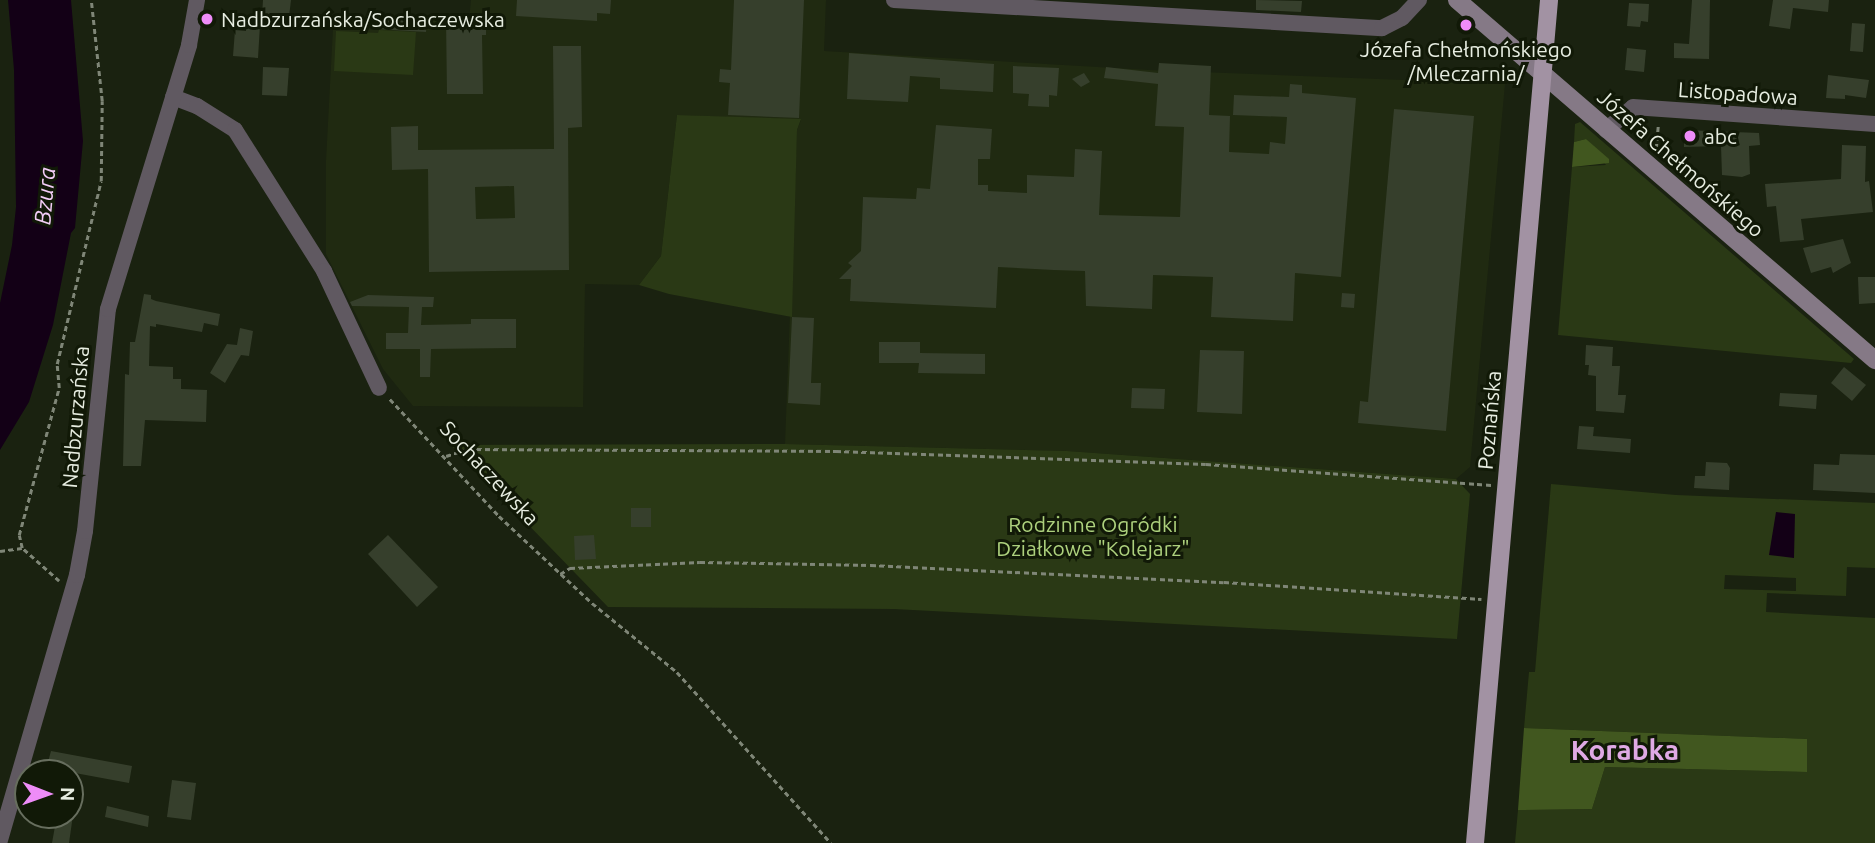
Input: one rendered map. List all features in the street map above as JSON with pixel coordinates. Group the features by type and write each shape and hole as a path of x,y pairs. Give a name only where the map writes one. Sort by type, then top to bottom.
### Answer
{"main road":[{"name":"Poznańska","path":"1475,843 1549,0"}],"street":[{"name":"Nadbzurzańska","path":"0,839 77,575 85,531 108,309 191,36 197,0"},
{"path":"894,0 1382,28 1402,18 1419,0"},
{"name":"Józefa Chełmońskiego","path":"1457,0 1875,360"},
{"path":"173,97 197,106 235,130 324,271 379,388"},
{"name":"Listopadowa","path":"1606,130 1633,107 1875,124"}],"path":[{"path":"65,585 41,568 22,548 19,535 59,388 57,364 101,181 102,101 91,0"},
{"path":"1659,109 1656,149 1659,159"},
{"name":"Sochaczewska","path":"379,388 446,456 499,516 560,574 677,672 831,843"},
{"path":"446,456 468,449 849,451 1194,463 1492,485"},
{"path":"0,551 22,548"},
{"path":"560,574 570,568 700,562 871,565 1224,582 1482,599"}],"shaded area":[{"path":"471,0 826,0 824,51 1149,70 1505,84 1470,467 1456,479 1067,451 785,444 797,130 801,120 677,115 661,256 639,285 585,284 583,407 413,406 383,369 326,254 326,161 333,28 375,30 376,16 469,20"}],"green space":[{"path":"379,30 416,32 413,75 334,71 336,31 378,33"},
{"path":"677,115 801,119 797,130 792,317 669,294 639,285 661,256"},
{"path":"1580,122 1854,359 1851,363 1558,335 1572,167 1606,165 1586,139 1574,142 1575,124"},
{"path":"1586,139 1609,159 1609,163 1572,167 1574,142"},
{"name":"Rodzinne Ogródki Działkowe \"Kolejarz\"","path":"785,444 1067,451 1456,479 1470,494 1457,639 894,609 608,607 451,445"},
{"path":"1551,484 1676,495 1875,503 1875,568 1847,567 1846,596 1767,593 1766,612 1875,618 1875,843 1515,843 1518,810 1592,809 1605,767 1807,772 1807,739 1524,728 1529,672 1535,672","holes":["1725,575 1796,578 1796,591 1724,589"]},
{"path":"1524,728 1807,739 1807,772 1605,767 1592,809 1518,810"}],"water":[{"name":"Bzura","path":"8,0 71,0 83,141 75,228 71,233 53,325 29,402 0,450 0,303 12,245 16,207 14,70"},
{"path":"1776,512 1795,514 1794,558 1769,555"}],"building":[{"path":"263,0 291,0 289,17 262,15"},
{"path":"517,0 611,0 610,14 597,13 597,21 516,16"},
{"path":"734,0 804,0 799,118 728,115 730,83 719,82 720,69 731,70"},
{"path":"1256,0 1302,1 1301,12 1256,10"},
{"path":"1692,0 1710,0 1709,59 1674,58 1674,43 1689,44"},
{"path":"1773,0 1829,0 1828,12 1793,8 1790,29 1769,26"},
{"path":"1629,3 1649,4 1648,22 1641,21 1640,27 1627,26"},
{"path":"376,16 427,18 426,32 376,29"},
{"path":"446,19 486,21 486,35 482,35 483,94 447,94"},
{"path":"1852,23 1865,24 1863,52 1850,51"},
{"path":"246,24 260,25 258,58 233,56 235,30 246,31"},
{"path":"553,46 581,46 582,127 568,128 569,270 429,272 428,169 392,170 391,127 418,126 418,150 554,149","holes":["514,186 515,218 476,219 475,187"]},
{"path":"1627,48 1646,50 1644,72 1625,70"},
{"path":"849,53 994,64 993,92 940,89 940,78 910,76 908,102 847,99"},
{"path":"1159,63 1211,66 1209,115 1230,116 1229,152 1269,154 1270,142 1285,144 1287,117 1233,115 1234,95 1289,97 1290,84 1302,85 1302,93 1356,98 1341,277 1295,273 1293,321 1211,317 1213,277 1153,275 1152,309 1086,306 1085,271 998,267 996,308 850,301 851,279 839,279 852,266 848,263 861,251 863,197 916,199 917,188 930,189 936,125 992,129 990,159 978,159 978,185 988,185 988,191 1027,193 1027,175 1074,177 1075,149 1102,151 1099,215 1180,217 1184,127 1155,126 1158,84 1104,78 1106,67 1158,73"},
{"path":"1013,66 1059,68 1057,96 1049,95 1049,107 1028,106 1029,94 1013,93"},
{"path":"263,67 289,68 287,96 262,95"},
{"path":"1084,73 1090,82 1081,87 1072,79"},
{"path":"1828,75 1869,80 1866,98 1845,95 1845,99 1826,98"},
{"path":"1394,109 1474,116 1446,431 1358,423 1360,401 1368,402"},
{"path":"1684,130 1759,133 1760,145 1749,146 1750,174 1742,177 1722,175 1721,146 1684,147"},
{"path":"1842,145 1866,146 1865,182 1869,181 1873,212 1801,219 1804,240 1780,242 1776,206 1767,207 1765,184 1841,179"},
{"path":"1843,239 1851,263 1833,273 1831,267 1811,273 1803,248"},
{"path":"1858,277 1875,277 1875,303 1859,304"},
{"path":"1342,293 1355,294 1354,308 1341,307"},
{"path":"144,294 151,295 151,299 156,301 220,314 218,326 204,323 202,332 156,324 156,327 150,326 149,366 173,367 173,379 181,379 181,389 207,390 206,422 145,420 141,466 123,466 125,374 129,375 130,342 135,342"},
{"path":"368,295 434,297 433,307 422,307 421,325 471,324 471,319 516,319 516,348 431,349 430,377 420,377 420,349 386,349 386,333 408,333 409,307 352,306 350,302"},
{"path":"792,317 814,318 811,383 821,383 820,405 788,403"},
{"path":"240,328 253,331 249,356 241,355 225,383 210,373 227,344 237,345"},
{"path":"879,342 920,342 920,353 985,354 985,374 918,373 919,363 879,363"},
{"path":"1586,345 1613,347 1612,366 1620,366 1618,395 1626,395 1624,413 1596,411 1596,376 1588,375 1589,365 1585,365"},
{"path":"1200,350 1244,351 1242,414 1197,412"},
{"path":"1844,367 1866,385 1852,401 1831,383"},
{"path":"1132,388 1165,389 1164,409 1131,408"},
{"path":"1780,393 1817,395 1816,409 1779,406"},
{"path":"1579,426 1594,427 1593,436 1631,439 1630,453 1577,449"},
{"path":"1840,454 1875,455 1875,493 1813,490 1814,464 1839,465"},
{"path":"1706,462 1727,463 1730,468 1729,490 1694,488 1695,476 1705,476"},
{"path":"631,508 651,508 651,527 631,527"},
{"path":"388,535 438,587 417,607 368,554"},
{"path":"594,535 596,559 575,560 574,536"},
{"path":"51,751 132,766 129,783 84,775 84,759 49,759"},
{"path":"172,780 196,783 191,820 167,817"},
{"path":"107,806 149,816 148,827 105,817"},
{"path":"54,829 71,829 69,843 52,843"}],"place":[{"name":"Nadbzurzańska/Sochaczewska","path":"207,19"},
{"name":"Józefa Chełmońskiego /Mleczarnia/","path":"1466,25"},
{"name":"abc","path":"1690,136"}],"district":[{"name":"Korabka","path":"1625,750"}]}
